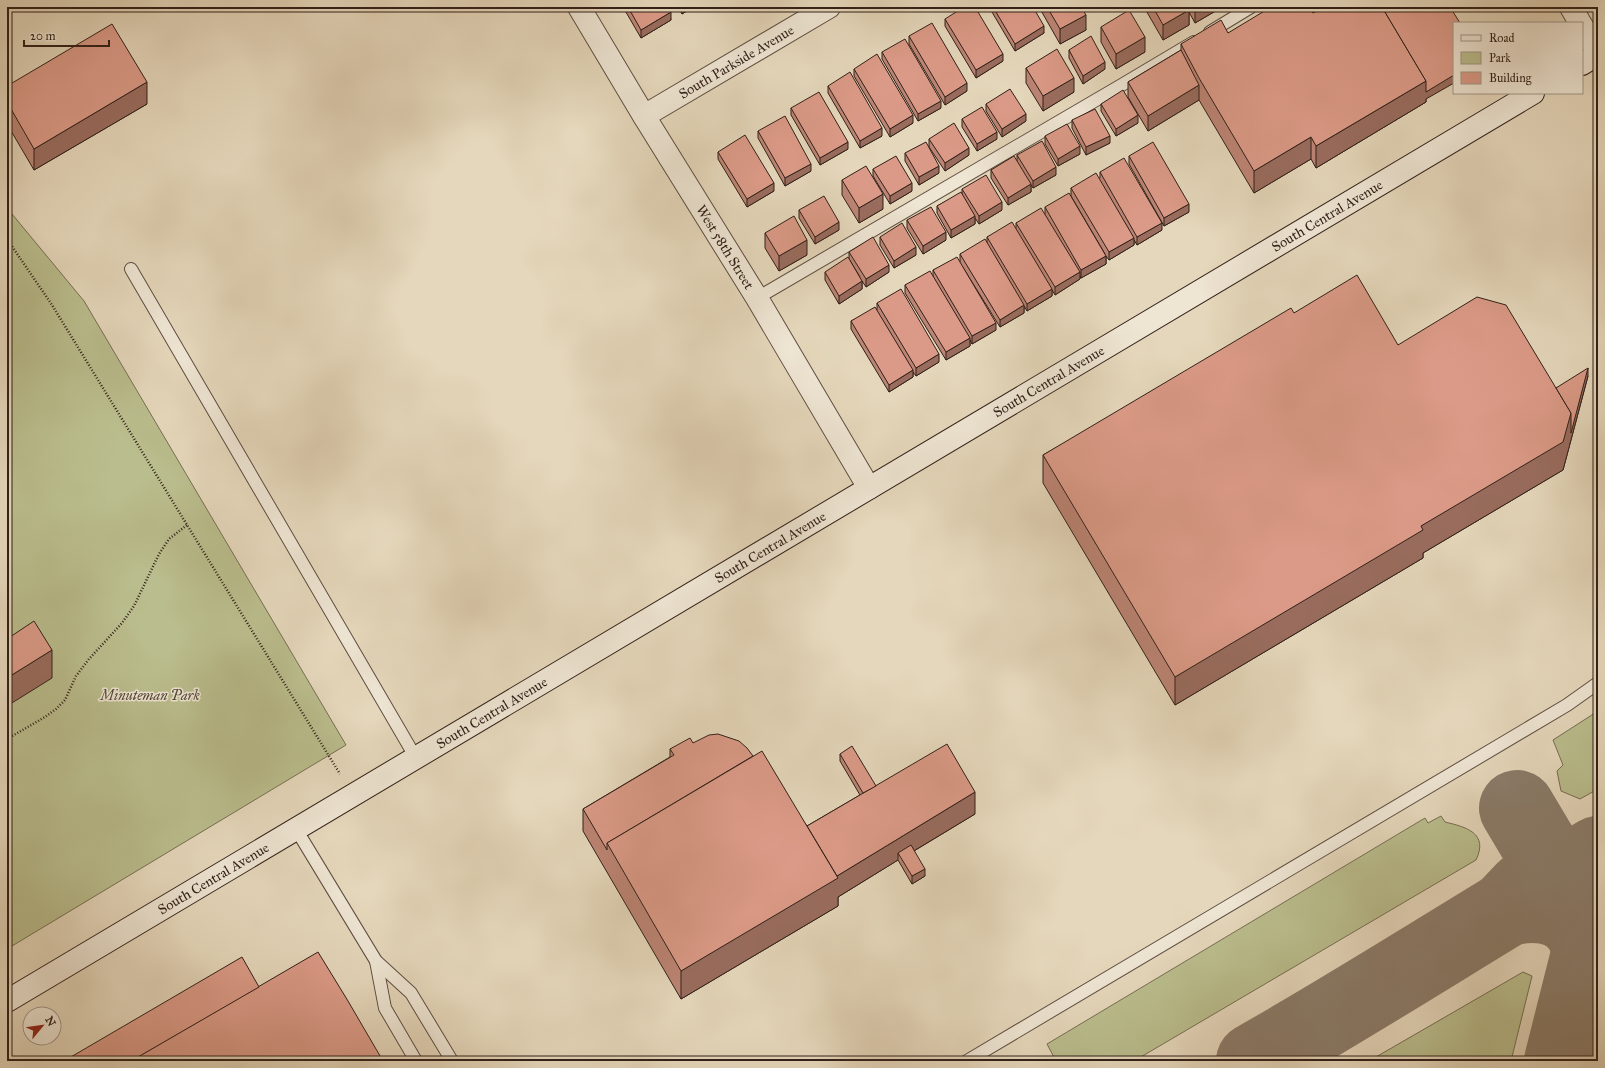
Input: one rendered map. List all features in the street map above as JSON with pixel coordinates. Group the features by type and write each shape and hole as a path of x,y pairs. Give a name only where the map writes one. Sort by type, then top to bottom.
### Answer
{"main road":[{"name":"West 58th Street","path":"579,7 644,116 757,298 869,488"},
{"name":"South Parkside Avenue","path":"644,116 828,7"},
{"path":"1571,7 1579,22"},
{"path":"1583,28 1598,54 1583,63"},
{"name":"South Central Avenue","path":"7,1001 1531,94"}],"lane":[{"path":"757,298 1120,86 1252,7"},
{"path":"131,269 416,758"},
{"path":"967,1061 1567,705 1598,683"},
{"path":"296,829 376,961 411,993 452,1061"},
{"path":"376,961 385,1008 416,1061"}],"path":[{"path":"7,239 52,305 353,795"},
{"path":"7,738 45,717 65,700 76,676 89,659 122,623 134,606 159,554 169,539 187,525"}],"green space":[{"name":"Minuteman Park","path":"7,208 84,301 346,745 7,949"},
{"path":"1598,711 1598,789 1580,799 1561,791 1557,771 1563,765 1553,740"},
{"path":"1441,816 1445,822 1461,826 1477,837 1480,843 1476,860 1134,1061 1056,1061 1047,1044 1425,818 1428,823"},
{"path":"1523,972 1532,976 1511,1061 1369,1061"}],"building":[{"path":"628,7 668,7 671,12 641,30"},
{"path":"964,7 975,7 1003,54 976,70 945,19"},
{"path":"993,7 1033,7 1044,26 1015,44"},
{"path":"1047,7 1081,7 1086,15 1060,29"},
{"path":"1153,7 1187,7 1189,10 1163,25"},
{"path":"1271,7 1309,7 1313,13 1324,7 1382,7 1426,81 1316,146 1311,137 1254,171 1199,78 1181,44 1221,20 1228,33"},
{"path":"1382,7 1450,7 1459,22 1453,22 1453,76 1426,92 1426,81"},
{"path":"1129,10 1145,37 1116,54 1101,27"},
{"path":"932,23 967,83 945,97 909,36"},
{"path":"112,24 147,82 34,149 7,102 7,86"},
{"path":"1091,36 1105,62 1083,76 1069,50"},
{"path":"905,39 941,101 918,114 882,52"},
{"path":"1057,49 1074,78 1043,96 1026,68"},
{"path":"1181,50 1199,85 1148,116 1128,82"},
{"path":"877,54 913,115 890,129 854,69"},
{"path":"850,72 882,128 860,141 828,86"},
{"path":"1010,89 1026,114 1002,129 986,104"},
{"path":"1123,90 1138,115 1116,129 1101,104"},
{"path":"819,92 848,142 820,158 791,108"},
{"path":"982,107 997,132 977,144 962,119"},
{"path":"1095,109 1110,136 1086,147 1072,120"},
{"path":"785,116 811,164 785,178 758,131"},
{"path":"954,123 969,148 945,163 929,139"},
{"path":"1067,124 1080,146 1058,159 1045,136"},
{"path":"745,135 774,183 747,199 718,152"},
{"path":"1042,141 1056,167 1033,181 1017,155"},
{"path":"926,142 939,166 919,177 905,153"},
{"path":"1153,142 1189,204 1164,218 1129,156"},
{"path":"896,156 912,183 890,196 873,169"},
{"path":"1014,156 1031,184 1008,198 991,170"},
{"path":"1124,158 1162,223 1137,237 1100,172"},
{"path":"866,166 883,194 859,208 842,180"},
{"path":"1096,173 1134,238 1109,252 1071,188"},
{"path":"986,175 1002,202 979,216 962,189"},
{"path":"961,192 975,216 951,230 937,206"},
{"path":"1069,193 1106,256 1081,270 1045,207"},
{"path":"824,196 839,222 815,237 799,210"},
{"path":"931,207 946,232 923,246 907,220"},
{"path":"1041,208 1080,272 1055,287 1016,223"},
{"path":"794,216 807,240 779,256 765,233"},
{"path":"1012,222 1052,289 1027,304 987,237"},
{"path":"902,223 916,247 894,261 880,237"},
{"path":"873,237 889,265 866,279 849,252"},
{"path":"985,239 1024,305 1000,320 960,254"},
{"path":"848,257 862,281 839,296 825,272"},
{"path":"957,257 996,323 972,336 933,270"},
{"path":"930,271 970,338 946,352 905,285"},
{"path":"1357,275 1398,345 1477,297 1506,305 1571,413 1563,442 1421,526 1423,530 1175,677 1043,455 1291,308 1294,313"},
{"path":"901,289 939,354 916,368 877,303"},
{"path":"875,307 913,370 889,385 851,321"},
{"path":"1588,368 1571,433 1571,413 1556,388"},
{"path":"34,621 52,650 7,678 7,639"},
{"path":"718,734 739,741 753,756 607,843 607,850 583,809 674,755 670,749 690,738 693,743 709,735"},
{"path":"947,744 975,792 837,876 807,826"},
{"path":"852,746 876,786 863,793 840,754"},
{"path":"762,751 838,878 681,971 607,843"},
{"path":"911,845 925,869 912,876 898,853"},
{"path":"318,952 383,1061 131,1061"},
{"path":"242,957 259,987 131,1061 64,1061"}],"taxiway":[{"path":"1517,808 1586,924 1591,938 1590,950 1562,1061"},
{"path":"1254,1061 1598,854"},
{"path":"1524,890 1507,908 1535,905 1547,906 1559,910 1578,924 1585,936 1590,950 1598,916"}]}
